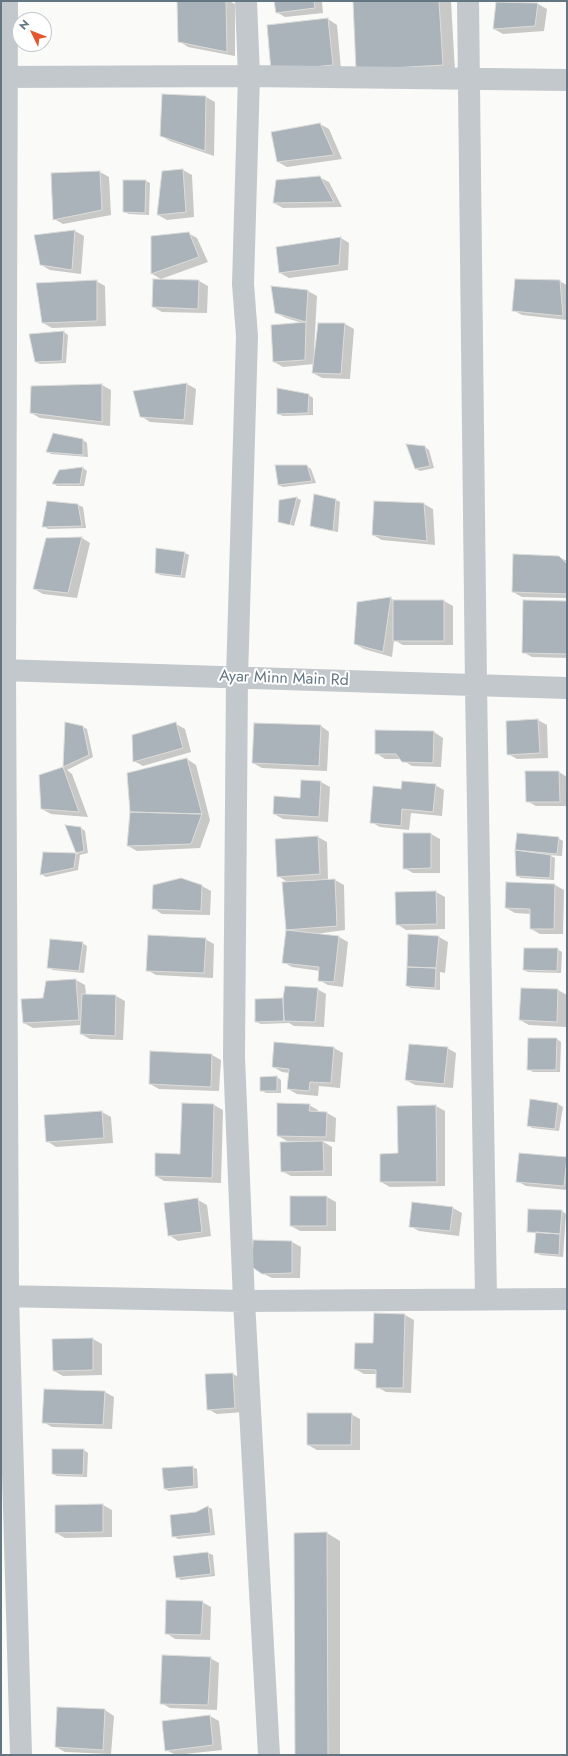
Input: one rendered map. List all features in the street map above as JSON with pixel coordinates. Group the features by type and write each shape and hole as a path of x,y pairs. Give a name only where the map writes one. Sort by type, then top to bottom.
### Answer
{"street":[{"path":"7,1 4,77 3,670 5,1296 21,1755"},
{"path":"246,1 249,76 243,284 247,336 237,678 234,1057 244,1301 269,1755"},
{"path":"468,1 476,685 486,1299"},
{"path":"4,77 249,76 567,80"},
{"name":"Ayar Minn Main Rd","path":"3,670 567,688"},
{"path":"5,1296 244,1301 567,1298"}],"building":[{"path":"177,1 226,1 227,52 178,42"},
{"path":"274,1 314,1 315,8 276,13"},
{"path":"353,1 439,1 443,65 356,70"},
{"path":"496,2 538,3 535,26 493,29"},
{"path":"328,18 333,65 271,71 267,25"},
{"path":"162,94 206,96 205,151 160,136"},
{"path":"320,123 334,155 277,162 271,132"},
{"path":"183,169 186,212 157,215 162,171"},
{"path":"100,171 102,210 53,220 51,173"},
{"path":"320,176 334,202 273,203 276,180"},
{"path":"123,180 146,180 145,213 123,212"},
{"path":"75,230 72,270 40,265 34,235"},
{"path":"189,232 199,257 151,274 151,236"},
{"path":"341,237 339,265 279,273 276,247"},
{"path":"153,279 199,280 198,309 152,307"},
{"path":"515,279 560,280 563,316 512,311"},
{"path":"97,280 97,321 42,323 36,283"},
{"path":"271,286 308,290 306,322 275,313"},
{"path":"306,322 305,360 273,362 271,325"},
{"path":"318,323 345,323 341,374 312,373"},
{"path":"64,331 62,361 35,362 29,334"},
{"path":"187,383 184,420 140,417 133,391"},
{"path":"102,384 102,422 30,413 31,386"},
{"path":"277,388 309,394 308,413 277,414"},
{"path":"53,433 83,439 83,455 46,452"},
{"path":"406,444 425,446 430,466 415,469"},
{"path":"275,465 307,465 312,481 278,485"},
{"path":"83,467 80,484 52,484 59,470"},
{"path":"314,494 336,499 333,531 310,526"},
{"path":"297,497 290,525 278,522 279,500"},
{"path":"47,501 78,504 82,526 42,527"},
{"path":"374,501 424,503 427,541 372,535"},
{"path":"82,537 68,593 33,589 46,538"},
{"path":"156,548 185,552 181,576 155,573"},
{"path":"513,554 559,556 567,564 567,594 512,592"},
{"path":"391,597 383,652 354,644 357,602"},
{"path":"393,600 444,600 444,641 393,641"},
{"path":"523,600 567,601 567,654 522,653"},
{"path":"538,719 540,753 507,755 506,721"},
{"path":"65,722 83,726 89,755 63,767"},
{"path":"176,722 183,748 133,762 132,735"},
{"path":"254,723 321,725 319,766 252,763"},
{"path":"375,730 434,731 433,763 402,762 396,754 375,754"},
{"path":"187,758 202,814 130,812 127,773"},
{"path":"63,767 79,812 41,809 39,775"},
{"path":"525,771 559,771 560,802 526,802"},
{"path":"301,780 321,781 319,817 273,814 274,796 300,798"},
{"path":"402,781 436,784 433,812 402,809 401,826 370,823 373,786 401,789"},
{"path":"130,812 202,814 191,844 127,846"},
{"path":"65,825 81,827 84,851 76,853"},
{"path":"403,833 431,833 431,868 403,869"},
{"path":"517,833 559,837 557,854 515,850"},
{"path":"318,836 320,874 277,877 275,839"},
{"path":"515,850 551,855 550,878 516,876"},
{"path":"43,852 76,853 74,868 40,875"},
{"path":"181,878 202,885 201,911 152,909 153,885"},
{"path":"335,879 337,926 286,930 282,882"},
{"path":"506,882 555,884 554,929 530,929 530,909 505,908"},
{"path":"436,891 437,924 396,925 395,892"},
{"path":"286,930 339,936 334,982 318,981 319,967 282,963"},
{"path":"408,934 439,936 436,968 407,967"},
{"path":"148,935 206,938 204,973 146,971"},
{"path":"50,939 83,942 79,971 47,968"},
{"path":"524,948 558,948 557,971 523,970"},
{"path":"407,967 436,968 435,988 406,986"},
{"path":"76,979 79,1020 23,1023 21,999 43,998 46,981"},
{"path":"285,986 318,988 315,1022 284,1021 283,998"},
{"path":"521,988 558,989 557,1022 519,1020"},
{"path":"82,994 116,995 115,1036 80,1034"},
{"path":"283,998 284,1021 255,1022 255,999"},
{"path":"528,1038 557,1038 556,1070 527,1070"},
{"path":"274,1042 334,1047 331,1083 310,1082 309,1091 287,1089 289,1069 272,1067"},
{"path":"409,1044 448,1047 444,1084 405,1080"},
{"path":"150,1051 212,1054 211,1087 149,1084"},
{"path":"277,1076 277,1091 260,1091 260,1077"},
{"path":"530,1099 558,1103 555,1129 527,1126"},
{"path":"182,1103 214,1104 212,1178 155,1176 155,1153 180,1154"},
{"path":"277,1103 310,1104 309,1111 327,1112 326,1137 277,1136"},
{"path":"436,1105 437,1182 380,1182 380,1154 398,1153 397,1106"},
{"path":"102,1111 104,1138 46,1142 44,1115"},
{"path":"323,1141 324,1171 281,1172 280,1142"},
{"path":"519,1153 567,1157 564,1186 516,1182"},
{"path":"290,1196 327,1196 327,1226 290,1226"},
{"path":"198,1198 202,1232 168,1236 164,1203"},
{"path":"412,1202 453,1207 450,1231 409,1227"},
{"path":"528,1209 562,1210 560,1234 527,1232"},
{"path":"536,1232 560,1234 559,1255 534,1253"},
{"path":"253,1240 292,1241 292,1273 262,1274 252,1267"},
{"path":"374,1313 405,1314 403,1388 376,1388 376,1370 354,1369 355,1343 373,1343"},
{"path":"93,1338 93,1370 53,1371 52,1339"},
{"path":"233,1373 235,1408 207,1410 205,1374"},
{"path":"44,1389 105,1391 103,1425 42,1423"},
{"path":"307,1413 352,1413 351,1445 307,1445"},
{"path":"52,1449 84,1449 83,1475 52,1474"},
{"path":"193,1466 194,1486 164,1489 162,1468"},
{"path":"103,1504 103,1532 55,1533 55,1505"},
{"path":"208,1506 211,1533 172,1537 170,1515 196,1512"},
{"path":"327,1532 328,1755 295,1755 294,1533"},
{"path":"208,1552 211,1574 176,1578 173,1556"},
{"path":"166,1600 203,1601 201,1635 165,1634"},
{"path":"162,1655 211,1657 208,1705 160,1704"},
{"path":"57,1707 105,1709 103,1750 55,1747"},
{"path":"210,1715 213,1745 165,1751 162,1721"}]}
